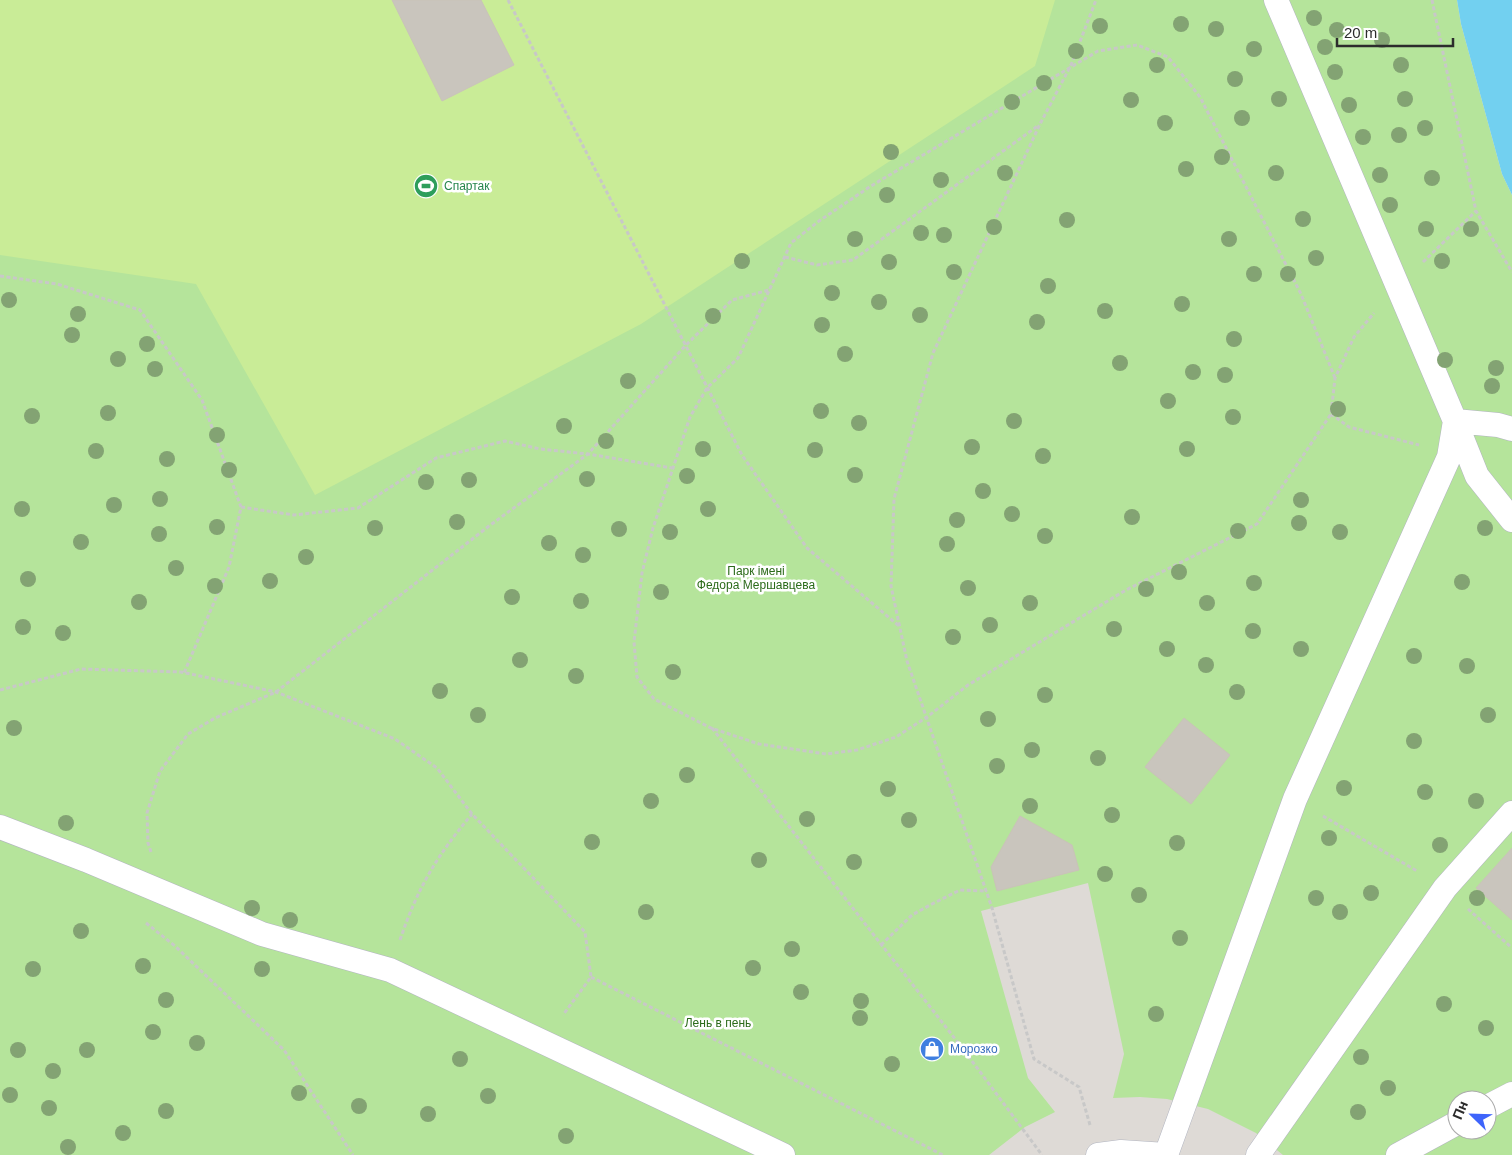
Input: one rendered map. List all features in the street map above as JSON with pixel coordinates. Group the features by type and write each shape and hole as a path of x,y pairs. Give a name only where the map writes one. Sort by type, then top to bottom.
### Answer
{"street":[{"path":"1276,0 1456,421 1477,476 1512,520"},
{"path":"1456,421 1498,425 1512,429"},
{"path":"1098,1155 1121,1152 1166,1155 1295,799 1449,457 1456,421"},
{"path":"1258,1155 1445,888 1512,813"},
{"path":"0,827 262,934 390,970 783,1155"},
{"path":"1497,1102 1512,1094"},
{"path":"1398,1155 1447,1128"}],"path":[{"path":"508,0 742,455 807,548 899,626"},
{"path":"1096,0 1071,65 1040,124 933,353 894,499 891,586 907,661 987,891 1034,1059 1079,1087 1098,1155"},
{"path":"1432,0 1476,211 1512,272"},
{"path":"1335,378 1301,294 1200,97 1168,57 1137,45 1098,50 871,186 819,221 791,243 738,358 707,388 690,416 653,528 642,573 634,642 637,677 654,699 712,728 760,744 826,754 857,750 896,737 927,717 968,685 1126,590 1256,524 1331,414 1349,427 1402,440 1449,457"},
{"path":"785,257 817,265 853,260 1040,124"},
{"path":"0,276 57,284 140,310 202,400 241,507 230,567 184,673"},
{"path":"176,898 157,872 148,843 147,813 160,771 188,734 214,718 276,692 489,526 588,454 685,346 732,300 769,290"},
{"path":"241,507 294,515 358,508 436,458 505,441 540,449 588,454 672,468"},
{"path":"0,690 81,669 184,673 276,692 395,739 437,768 472,814 585,932 591,977 542,1042"},
{"path":"712,728 963,1048 1042,1155"},
{"path":"1295,799 1445,888 1512,948"},
{"path":"390,970 424,878 447,844 472,814"},
{"path":"882,945 912,915 932,904 960,890 987,891"},
{"path":"138,916 175,946 284,1050 353,1155"},
{"path":"591,977 943,1155"}],"green space":[{"name":"Парк імені Федора Мершавцева","path":"0,0 1457,0 1461,24 1502,174 1512,195 1512,1155 0,1155"},
{"name":"Спартак","path":"0,0 1055,0 1035,66 641,324 315,495 196,284 0,255"}],"shaded area":[{"path":"1088,883 1124,1054 1113,1098 1167,1099 1208,1109 1256,1133 1283,1155 989,1155 1025,1127 1055,1112 1028,1078 981,911"}],"water":[{"path":"1457,0 1512,0 1512,195 1502,174 1461,24"}],"building":[{"path":"392,0 481,0 514,65 442,101"},
{"path":"1184,718 1230,755 1191,804 1145,767"},
{"path":"1020,816 1072,845 1079,870 997,891 991,867"},
{"path":"1512,848 1512,920 1476,888"}],"place":[{"name":"Спартак","path":"426,186"},
{"name":"Морозко","path":"932,1049"}],"park label":[{"name":"Лень в пень","path":"718,1023"}]}
